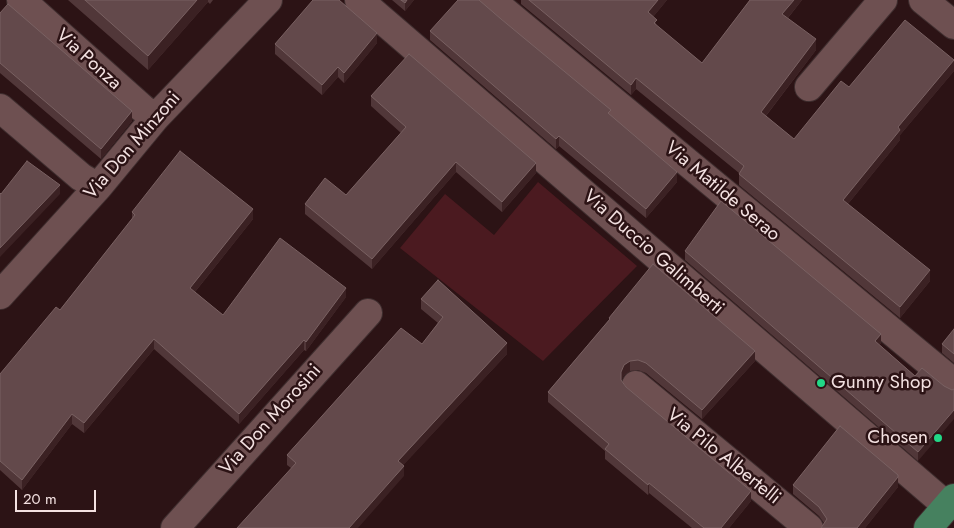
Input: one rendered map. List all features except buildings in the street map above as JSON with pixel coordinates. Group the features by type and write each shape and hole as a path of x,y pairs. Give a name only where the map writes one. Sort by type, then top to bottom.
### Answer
{"main road":[{"path":"928,528 951,502"}],"street":[{"name":"Via Ponza","path":"22,0 155,118"},
{"name":"Via Don Minzoni","path":"0,295 98,187 155,118 268,0"},
{"name":"Via Duccio Galimberti","path":"359,0 951,502"},
{"name":"Via Matilde Serao","path":"491,0 954,383"},
{"path":"809,87 883,0"},
{"path":"923,0 954,25"},
{"path":"0,108 81,177 98,187"},
{"name":"Via Don Morosini","path":"175,528 368,313"},
{"name":"Via Pilo Albertelli","path":"636,385 809,528"}],"shaded area":[{"path":"538,182 637,266 543,361 400,248 445,194 494,235"}],"place":[{"name":"Gunny Shop","path":"821,383"},
{"name":"Chosen","path":"938,438"}]}
